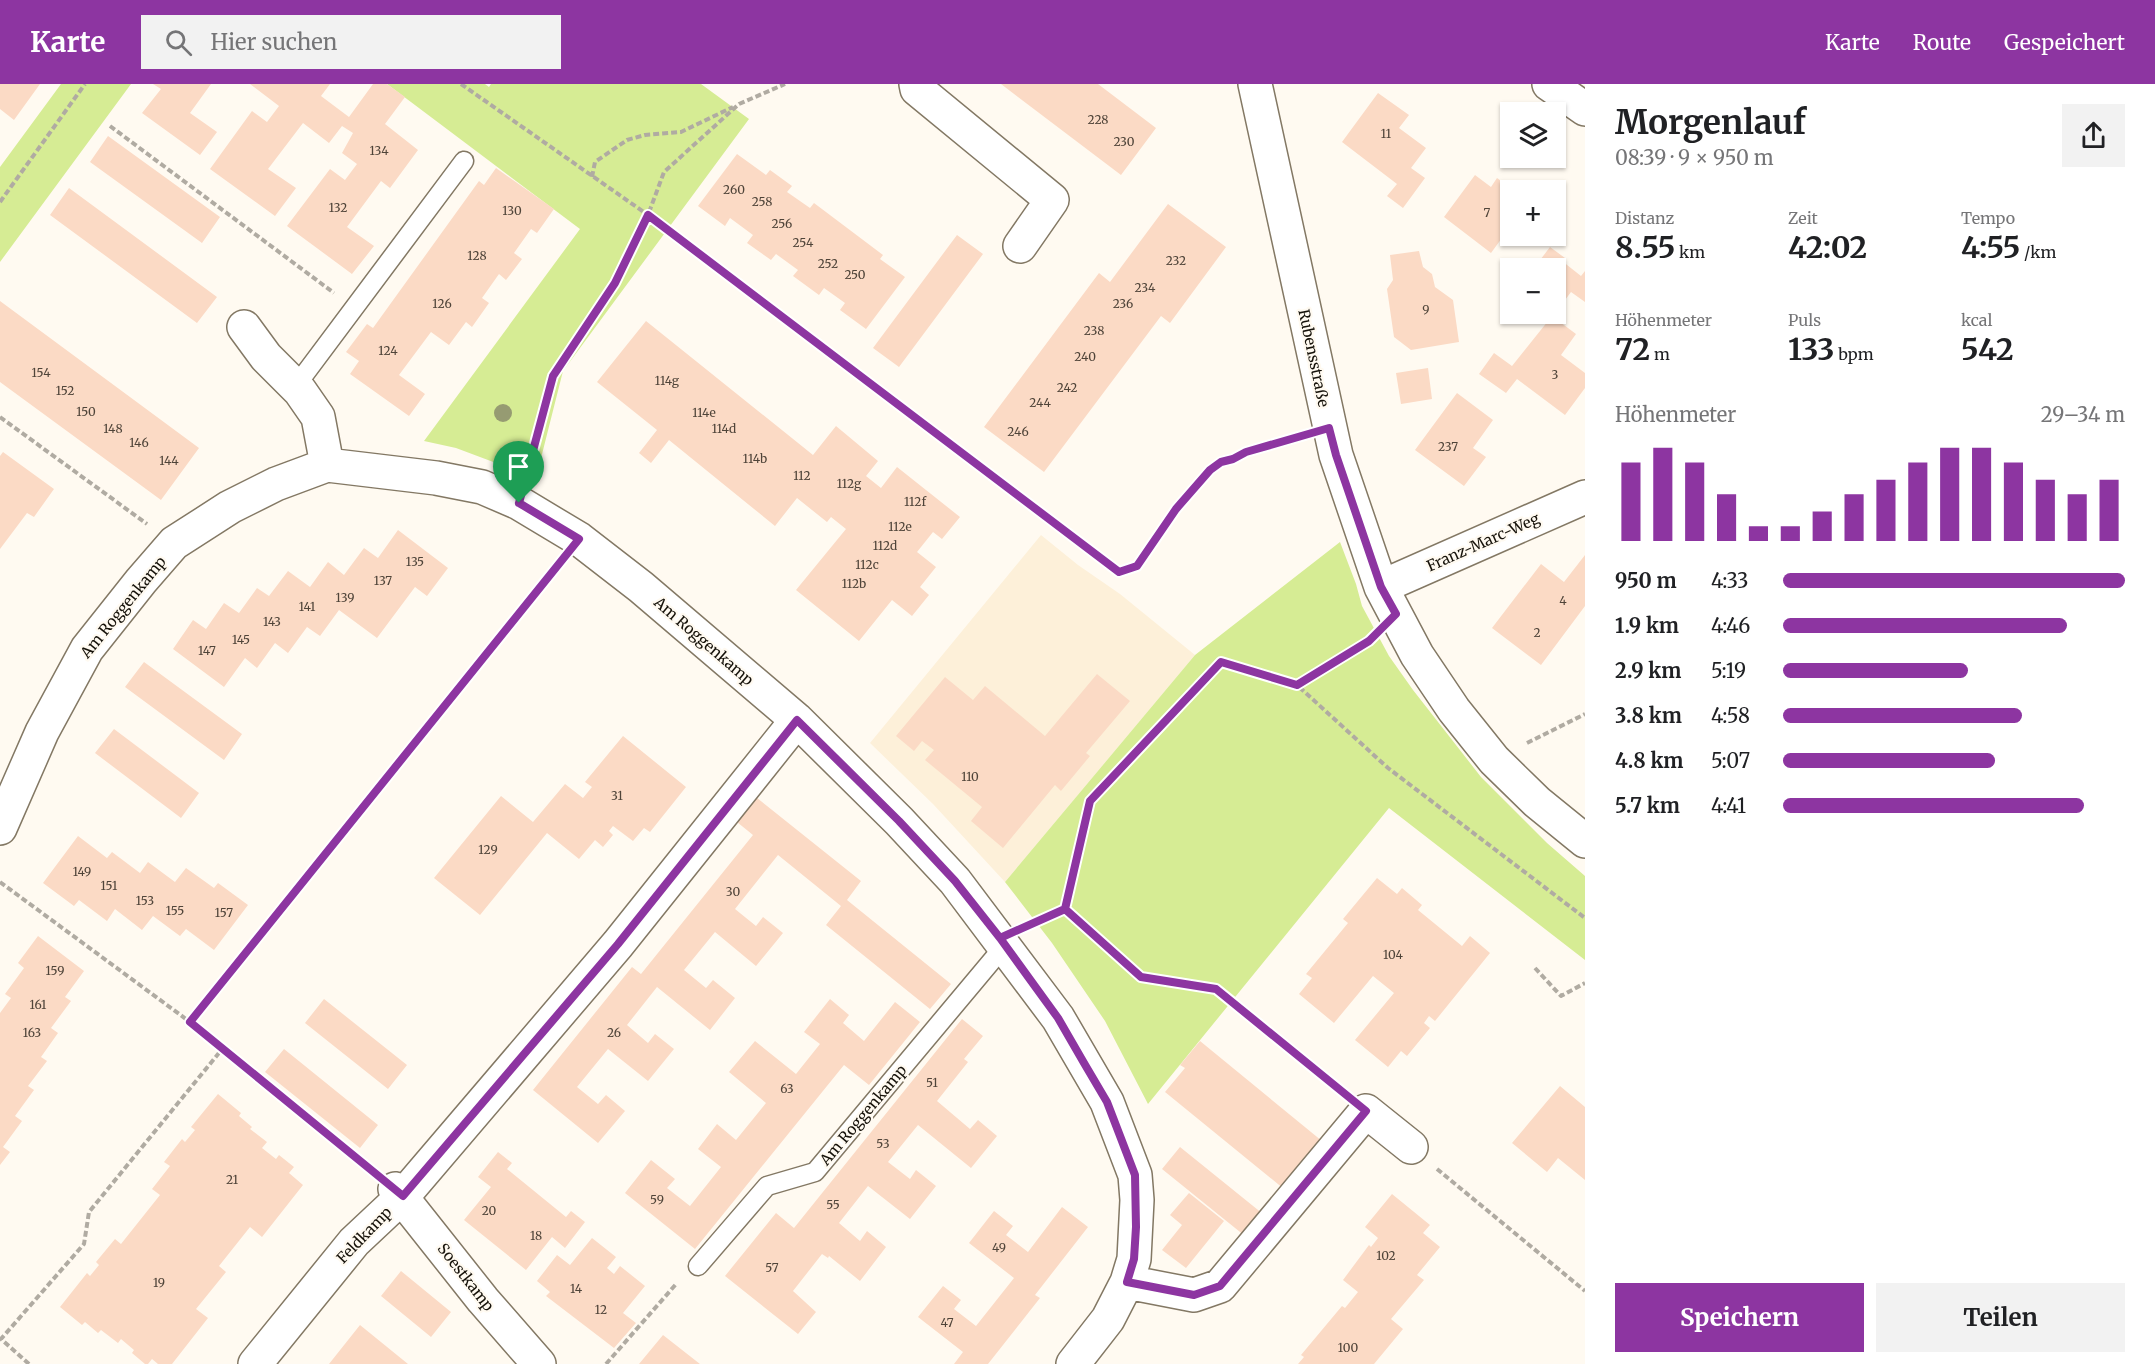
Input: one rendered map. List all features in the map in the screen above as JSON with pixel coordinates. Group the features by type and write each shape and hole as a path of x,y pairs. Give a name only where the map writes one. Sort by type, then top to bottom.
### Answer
{"street":[{"path":"916,84 917,89 1052,200 1020,246"},
{"name":"Rubensstraße","path":"1255,84 1329,428 1336,455 1389,601 1417,655 1454,710 1494,760 1537,801 1585,841"},
{"path":"1549,84 1585,109"},
{"path":"244,327 266,357 300,391 318,417 327,465"},
{"name":"Am Roggenkamp","path":"0,828 42,732 87,649 174,543 230,507 276,484 327,465 436,478 482,487 519,503 579,539 641,586 797,720 899,821 955,881 1058,1018 1107,1102 1135,1175 1134,1259 1127,1282 1108,1319 1073,1364"},
{"name":"Franz-Marc-Weg","path":"1389,601 1585,497"},
{"name":"Feldkamp","path":"255,1364 354,1242 618,944 797,720"},
{"path":"1127,1282 1194,1295 1220,1286 1366,1111 1411,1147"},
{"name":"Soestkamp","path":"399,1192 483,1300 539,1364"}],"lane":[{"path":"295,387 464,161"},
{"name":"Am Roggenkamp","path":"698,1266 767,1186 815,1172 1002,942"}],"path":[{"path":"0,202 85,84"},
{"path":"462,84 648,215 1119,572 1137,566 1176,509 1210,470 1221,462 1246,452 1329,428"},
{"path":"592,177 595,162 627,140 645,135 681,132 785,84"},
{"path":"519,503 553,376 615,283 648,215 664,172 739,104"},
{"path":"110,126 354,307"},
{"path":"0,417 174,543"},
{"path":"190,1022 579,539"},
{"path":"1297,685 1369,641 1389,601"},
{"path":"1002,942 1065,909 1090,801 1221,662 1297,685 1388,768 1585,918"},
{"path":"1494,760 1585,714"},
{"path":"0,882 190,1022 399,1192"},
{"path":"1065,909 1141,977 1216,989 1366,1111"},
{"path":"1535,968 1561,996 1585,982"},
{"path":"29,1364 1,1339 84,1244 89,1212 223,1048"},
{"path":"1411,1147 1585,1291"},
{"path":"606,1364 686,1272 698,1266"}],"shaded area":[{"path":"1041,535 1078,565 1120,594 1195,655 1005,882 933,804 870,743"}],"green space":[{"path":"61,84 131,84 0,262 0,167"},
{"path":"387,84 485,84 489,87 491,84 701,84 749,119 563,371 536,478 456,448 424,441 580,229"},
{"path":"1340,542 1362,606 1389,656 1413,690 1481,777 1547,843 1585,876 1585,960 1389,808 1148,1104 1105,1021 1052,943 1005,882 1195,655"}],"building":[{"path":"0,84 40,84 14,120 0,109"},
{"path":"153,84 211,84 190,113 217,132 200,155 142,113 161,89"},
{"path":"250,84 330,84 321,96 349,117 373,84 387,84 405,97 385,124 418,150 390,188 381,181 347,227 374,246 352,274 287,226 330,169 345,180 357,164 342,153 353,133 342,126 329,143 303,123 268,169 296,188 275,216 210,169 252,111 267,122 279,106"},
{"path":"1001,84 1098,84 1156,128 1121,175"},
{"path":"1378,93 1409,115 1399,128 1426,148 1411,168 1425,178 1403,208 1387,196 1397,184 1342,142"},
{"path":"108,136 220,217 202,243 90,162"},
{"path":"737,154 766,175 770,170 792,186 787,192 810,208 814,203 883,255 880,259 905,277 866,329 840,310 845,303 824,288 819,295 793,276 798,270 776,254 771,260 747,243 753,235 730,218 725,226 698,206"},
{"path":"496,168 554,209 537,233 531,229 514,253 522,259 506,280 499,274 482,298 489,303 472,327 466,322 449,345 431,332 399,375 425,394 409,416 350,374 359,361 346,352 367,324 373,328 479,181 484,185"},
{"path":"1475,175 1491,187 1497,178 1500,180 1500,241 1491,253 1444,217"},
{"path":"69,188 217,297 197,323 50,215"},
{"path":"1168,204 1226,247 1170,323 1161,316 1044,472 984,427 1099,273 1110,282"},
{"path":"957,235 983,254 899,367 873,348"},
{"path":"1550,247 1565,258 1542,258"},
{"path":"1419,251 1423,267 1432,274 1435,287 1453,300 1459,342 1411,350 1394,337 1387,289 1393,280 1390,255"},
{"path":"1566,264 1581,276 1585,271 1585,302 1571,292 1566,299"},
{"path":"0,301 199,448 161,500 0,382"},
{"path":"646,321 813,455 836,426 878,461 866,476 881,488 897,467 960,517 942,539 933,532 917,552 936,567 920,587 929,595 912,616 892,600 859,641 796,590 846,529 831,517 827,522 797,498 775,526 669,440 651,463 639,453 657,430 597,382"},
{"path":"1546,324 1563,324 1576,334 1561,355 1585,373 1585,388 1565,415 1517,379 1506,393 1479,374 1494,353 1512,366"},
{"path":"1428,368 1432,399 1401,404 1396,373"},
{"path":"1457,393 1493,420 1473,448 1486,457 1464,486 1415,450"},
{"path":"3,452 54,489 34,517 27,513 0,549 0,456"},
{"path":"398,530 448,568 427,596 415,587 377,638 339,610 320,636 307,627 288,653 275,643 257,668 245,658 224,687 173,649 193,620 206,629 224,603 239,613 257,588 269,596 288,571 310,587 328,562 344,575 364,548 378,558"},
{"path":"1585,555 1585,606 1541,665 1492,628 1541,564 1564,582"},
{"path":"144,662 242,734 224,760 125,687"},
{"path":"1097,674 1130,701 1086,753 1090,756 1061,791 1055,785 1003,848 971,821 982,807 925,760 934,750 922,741 914,751 896,736 945,677 973,700 985,686 1045,736"},
{"path":"114,729 199,793 181,818 95,753"},
{"path":"623,736 686,787 650,832 644,828 633,841 613,826 609,831 613,835 603,847 595,840 579,859 547,833 480,915 434,878 501,796 533,822 565,784 583,798 592,787 585,782"},
{"path":"752,794 861,881 847,900 951,984 930,1009 826,925 841,906 778,855 735,909 756,926 763,917 783,933 756,966 715,932 684,970 706,988 713,980 735,998 710,1030 657,987 627,1025 648,1043 655,1034 674,1049 648,1081 608,1049 577,1087 598,1104 606,1095 625,1111 598,1143 533,1090 632,967 641,974 753,835 732,818"},
{"path":"78,836 107,858 112,852 140,873 148,862 175,882 186,868 214,888 218,883 248,905 214,950 186,929 180,936 153,916 142,930 115,909 107,921 79,900 74,906 43,883"},
{"path":"1377,878 1397,894 1402,888 1422,905 1418,910 1462,946 1470,936 1490,953 1435,1021 1429,1016 1424,1023 1430,1028 1407,1056 1401,1051 1388,1067 1355,1040 1394,993 1373,976 1334,1023 1299,994 1312,978 1306,974 1348,923 1343,919"},
{"path":"38,936 84,971 65,997 71,1001 51,1028 58,1033 41,1057 47,1061 28,1086 34,1090 15,1116 22,1121 3,1147 10,1152 0,1165 0,1013 11,998 5,994 24,968 18,963"},
{"path":"324,999 407,1065 388,1089 305,1023"},
{"path":"830,999 849,1015 843,1023 864,1041 895,1002 920,1022 869,1085 844,1065 695,1249 625,1193 651,1160 675,1179 667,1188 690,1206 721,1167 698,1149 717,1124 736,1140 766,1103 729,1072 755,1041 796,1074 820,1044 804,1032"},
{"path":"962,1019 983,1036 964,1059 968,1062 937,1101 970,1129 978,1120 997,1136 971,1168 918,1125 888,1162 910,1179 916,1170 936,1186 910,1219 868,1186 839,1223 860,1241 867,1231 886,1247 860,1281 829,1256 828,1258 822,1254 793,1291 816,1312 798,1334 725,1276 776,1213 794,1228"},
{"path":"1200,1041 1322,1141 1284,1189 1165,1092 1185,1068 1180,1065"},
{"path":"284,1049 378,1125 360,1148 265,1072"},
{"path":"1560,1086 1585,1107 1585,1180 1558,1158 1547,1172 1512,1143"},
{"path":"218,1094 241,1113 239,1116 252,1127 250,1129 267,1142 262,1148 276,1159 279,1155 294,1167 289,1173 303,1185 262,1237 250,1227 219,1266 226,1272 196,1309 208,1318 172,1364 158,1364 152,1359 145,1364 121,1339 118,1343 101,1330 98,1333 85,1322 82,1325 60,1307 87,1273 90,1276 99,1265 96,1262 115,1239 121,1244 160,1195 152,1189 170,1166 164,1162 182,1139 185,1142 195,1130 191,1127"},
{"path":"1180,1147 1263,1214 1245,1236 1162,1169"},
{"path":"498,1152 512,1163 507,1169 566,1217 571,1211 585,1222 565,1248 552,1237 526,1270 464,1220 491,1187 478,1177"},
{"path":"1189,1193 1224,1221 1186,1268 1162,1250 1182,1225 1170,1215"},
{"path":"1392,1194 1430,1225 1423,1233 1440,1247 1417,1275 1424,1280 1391,1319 1403,1329 1374,1364 1298,1364 1304,1357 1301,1355 1342,1306 1345,1308 1358,1292 1343,1280 1369,1245 1371,1247 1378,1238 1365,1227"},
{"path":"1062,1207 1088,1227 1035,1295 1040,1298 988,1364 954,1364 963,1352 918,1317 943,1286 961,1300 954,1309 976,1326 1014,1278 969,1243 994,1211 1013,1226 1006,1235 1028,1252"},
{"path":"592,1238 616,1257 607,1268 614,1274 620,1266 645,1286 623,1313 636,1323 614,1348 546,1296 550,1292 537,1281 557,1255 570,1265"},
{"path":"401,1271 451,1312 431,1337 381,1296"},
{"path":"360,1325 408,1364 329,1364"},
{"path":"663,1335 700,1364 639,1364"}],"route":[{"path":"519,503 553,376 615,283 648,215 1119,572 1137,566 1188,494 1210,470 1221,462 1246,452 1329,428 1381,587 1396,614 1369,641 1297,685 1221,662 1090,801 1065,909 1036,922 1000,938 1058,1018 1107,1102 1135,1175 1137,1200 1134,1259 1127,1282 1194,1295 1220,1286 1366,1111 1216,989 1141,977 1065,909 1000,938 955,881 899,821 797,720 618,944 403,1196 190,1022 579,539 519,503"}]}
